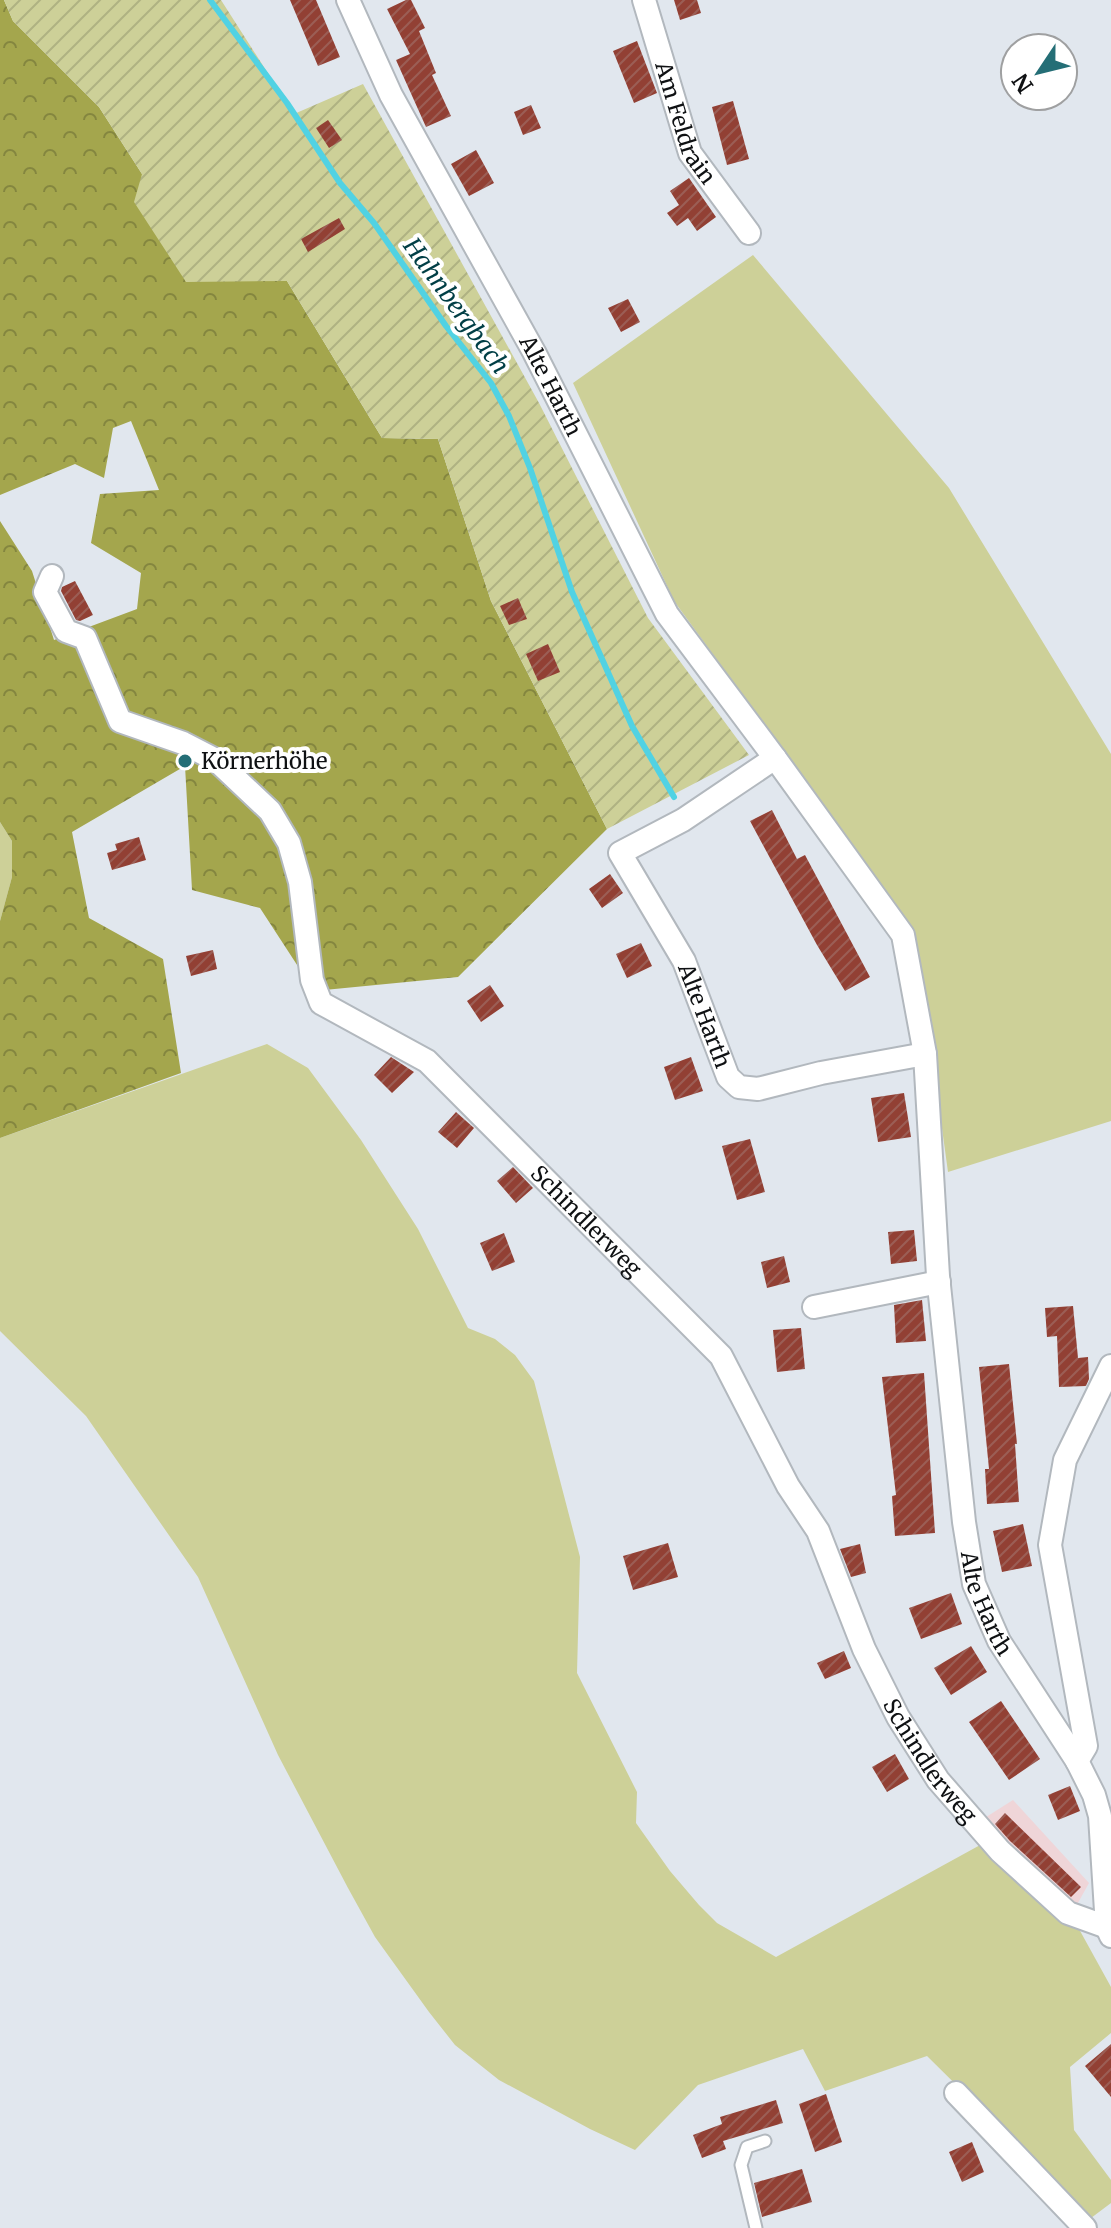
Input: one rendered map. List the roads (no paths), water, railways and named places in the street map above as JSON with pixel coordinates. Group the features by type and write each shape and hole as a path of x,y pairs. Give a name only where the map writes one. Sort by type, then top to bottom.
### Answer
{"street":[{"name":"Alte Harth","path":"348,0 391,95 534,352 667,614 903,935 925,1054 939,1282 964,1522 974,1584 999,1641 1077,1761 1094,1795 1100,1816 1109,1932"},
{"name":"Am Feldrain","path":"644,0 690,153 749,233"},
{"name":"Schindlerweg","path":"52,576 45,592 66,631 85,638 120,721 183,743 216,760 270,811 289,843 300,882 312,980 321,1003 427,1061 721,1356 788,1486 818,1531 864,1649 898,1717 938,1780 1000,1851 1068,1913 1109,1932"},
{"name":"Alte Harth","path":"775,758 683,820 620,853 684,961 728,1077 739,1087 758,1089 821,1073 925,1054"},
{"path":"814,1307 939,1282"},
{"path":"1077,1761 1086,1746 1050,1545 1065,1460 1111,1366"},
{"path":"956,2093 1085,2228"}],"lane":[{"path":"756,2228 741,2165 747,2147 765,2141"}],"waterway":[{"name":"Hahnbergbach","path":"210,0 287,103 340,183 374,223 446,326 491,383 509,416 530,468 572,592 632,726 674,797"}],"place":[{"name":"Körnerhöhe","path":"185,761"}]}
